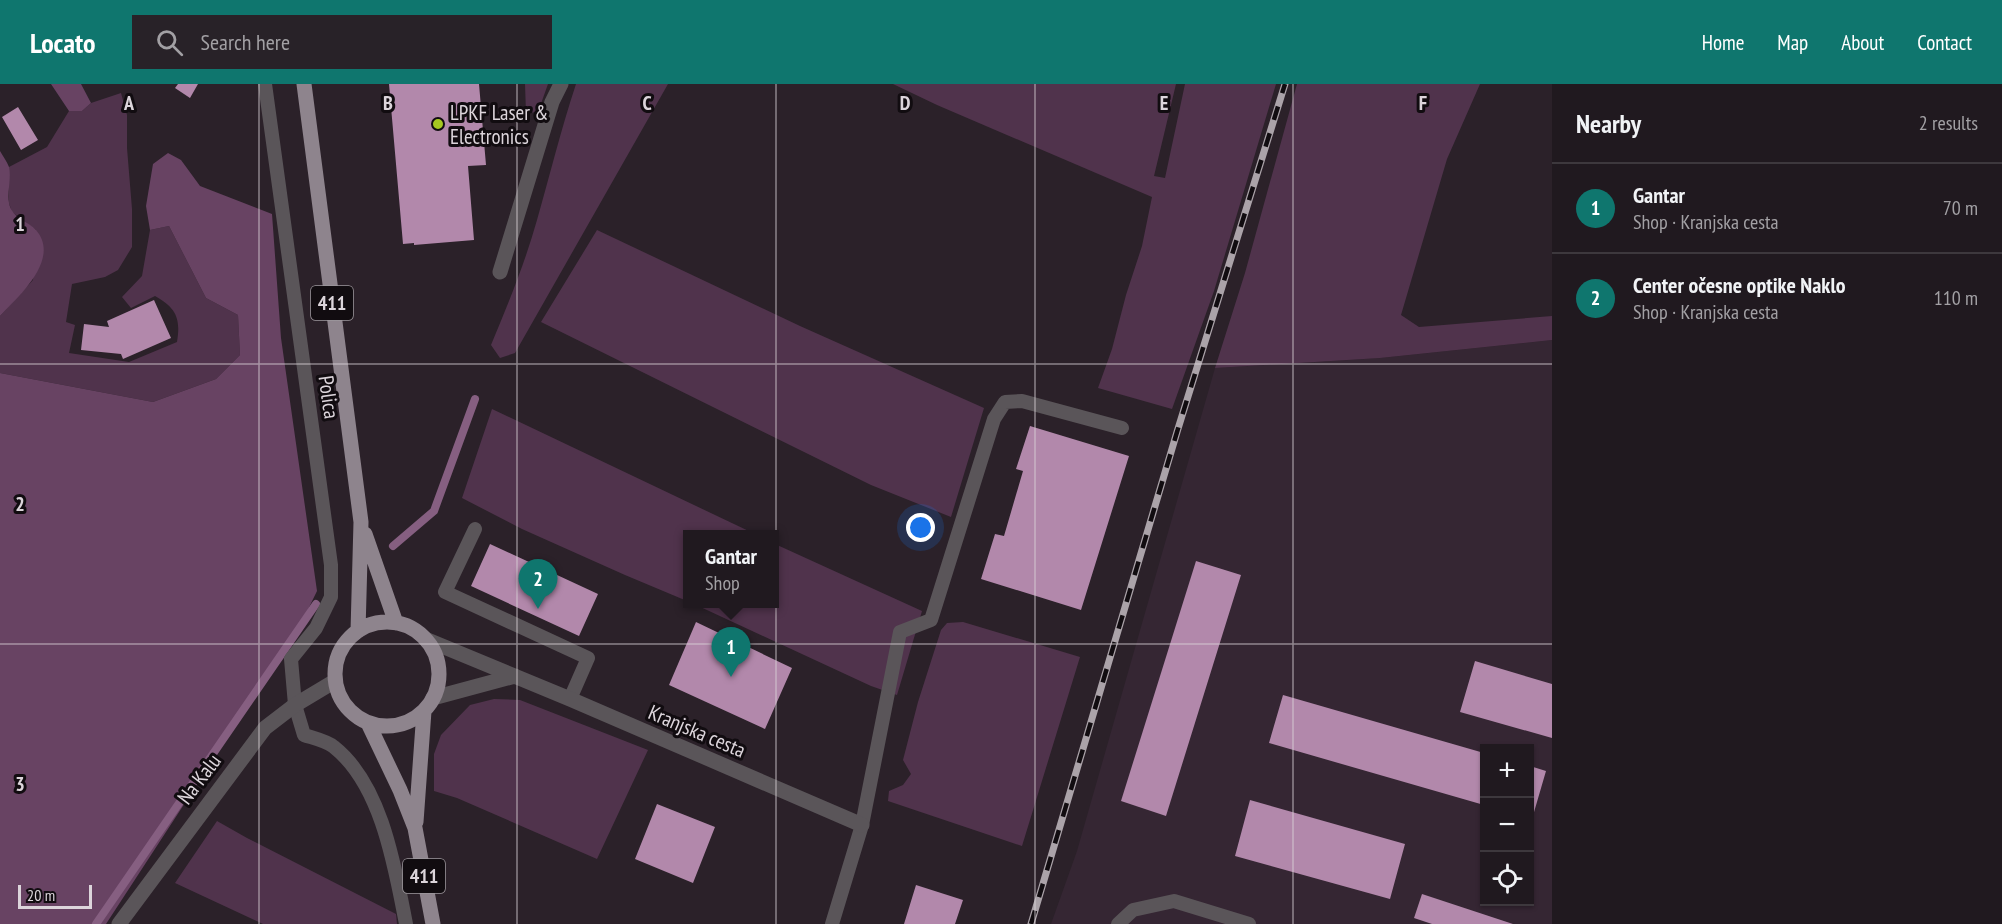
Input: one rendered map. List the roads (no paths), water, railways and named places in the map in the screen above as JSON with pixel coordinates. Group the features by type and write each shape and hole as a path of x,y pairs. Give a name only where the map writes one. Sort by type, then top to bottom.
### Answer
{"main road":[{"name":"411","path":"304,84 361,522 358,631"},
{"name":"411","path":"361,522 396,623"},
{"path":"335,681 335,667 339,652 347,640 358,631 376,623 396,623 412,628 425,639 437,661 439,673 433,698 424,711 412,720 383,727 368,723"},
{"name":"411","path":"335,681 346,707 368,723 400,790 415,828 433,924"},
{"name":"411","path":"415,828 424,711"}],"street":[{"path":"500,272 552,102 561,84"},
{"name":"Kranjska cesta","path":"425,639 862,825"},
{"path":"433,698 515,676"},
{"name":"Na Kalu","path":"119,924 266,728 295,705 335,681"}],"lane":[{"name":"Polica","path":"265,84 331,565 331,597 316,628 291,659 295,705 304,735 333,746 355,768 366,788 392,851 406,924"},
{"path":"832,924 862,825 900,632 931,620 994,420 1005,402 1022,401 1122,428"},
{"path":"475,529 445,592 588,658 570,699"},
{"path":"1118,924 1133,910 1174,901 1249,924"}],"waterway":[{"path":"393,546 434,511 475,399"},
{"path":"96,924 316,604"}],"railway":[{"path":"1031,924 1177,432 1285,84"}],"place":[{"name":"LPKF Laser & Electronics","path":"438,124"},
{"name":"Center očesne optike Naklo","path":"538,609"},
{"name":"Gantar","path":"731,677"}]}
